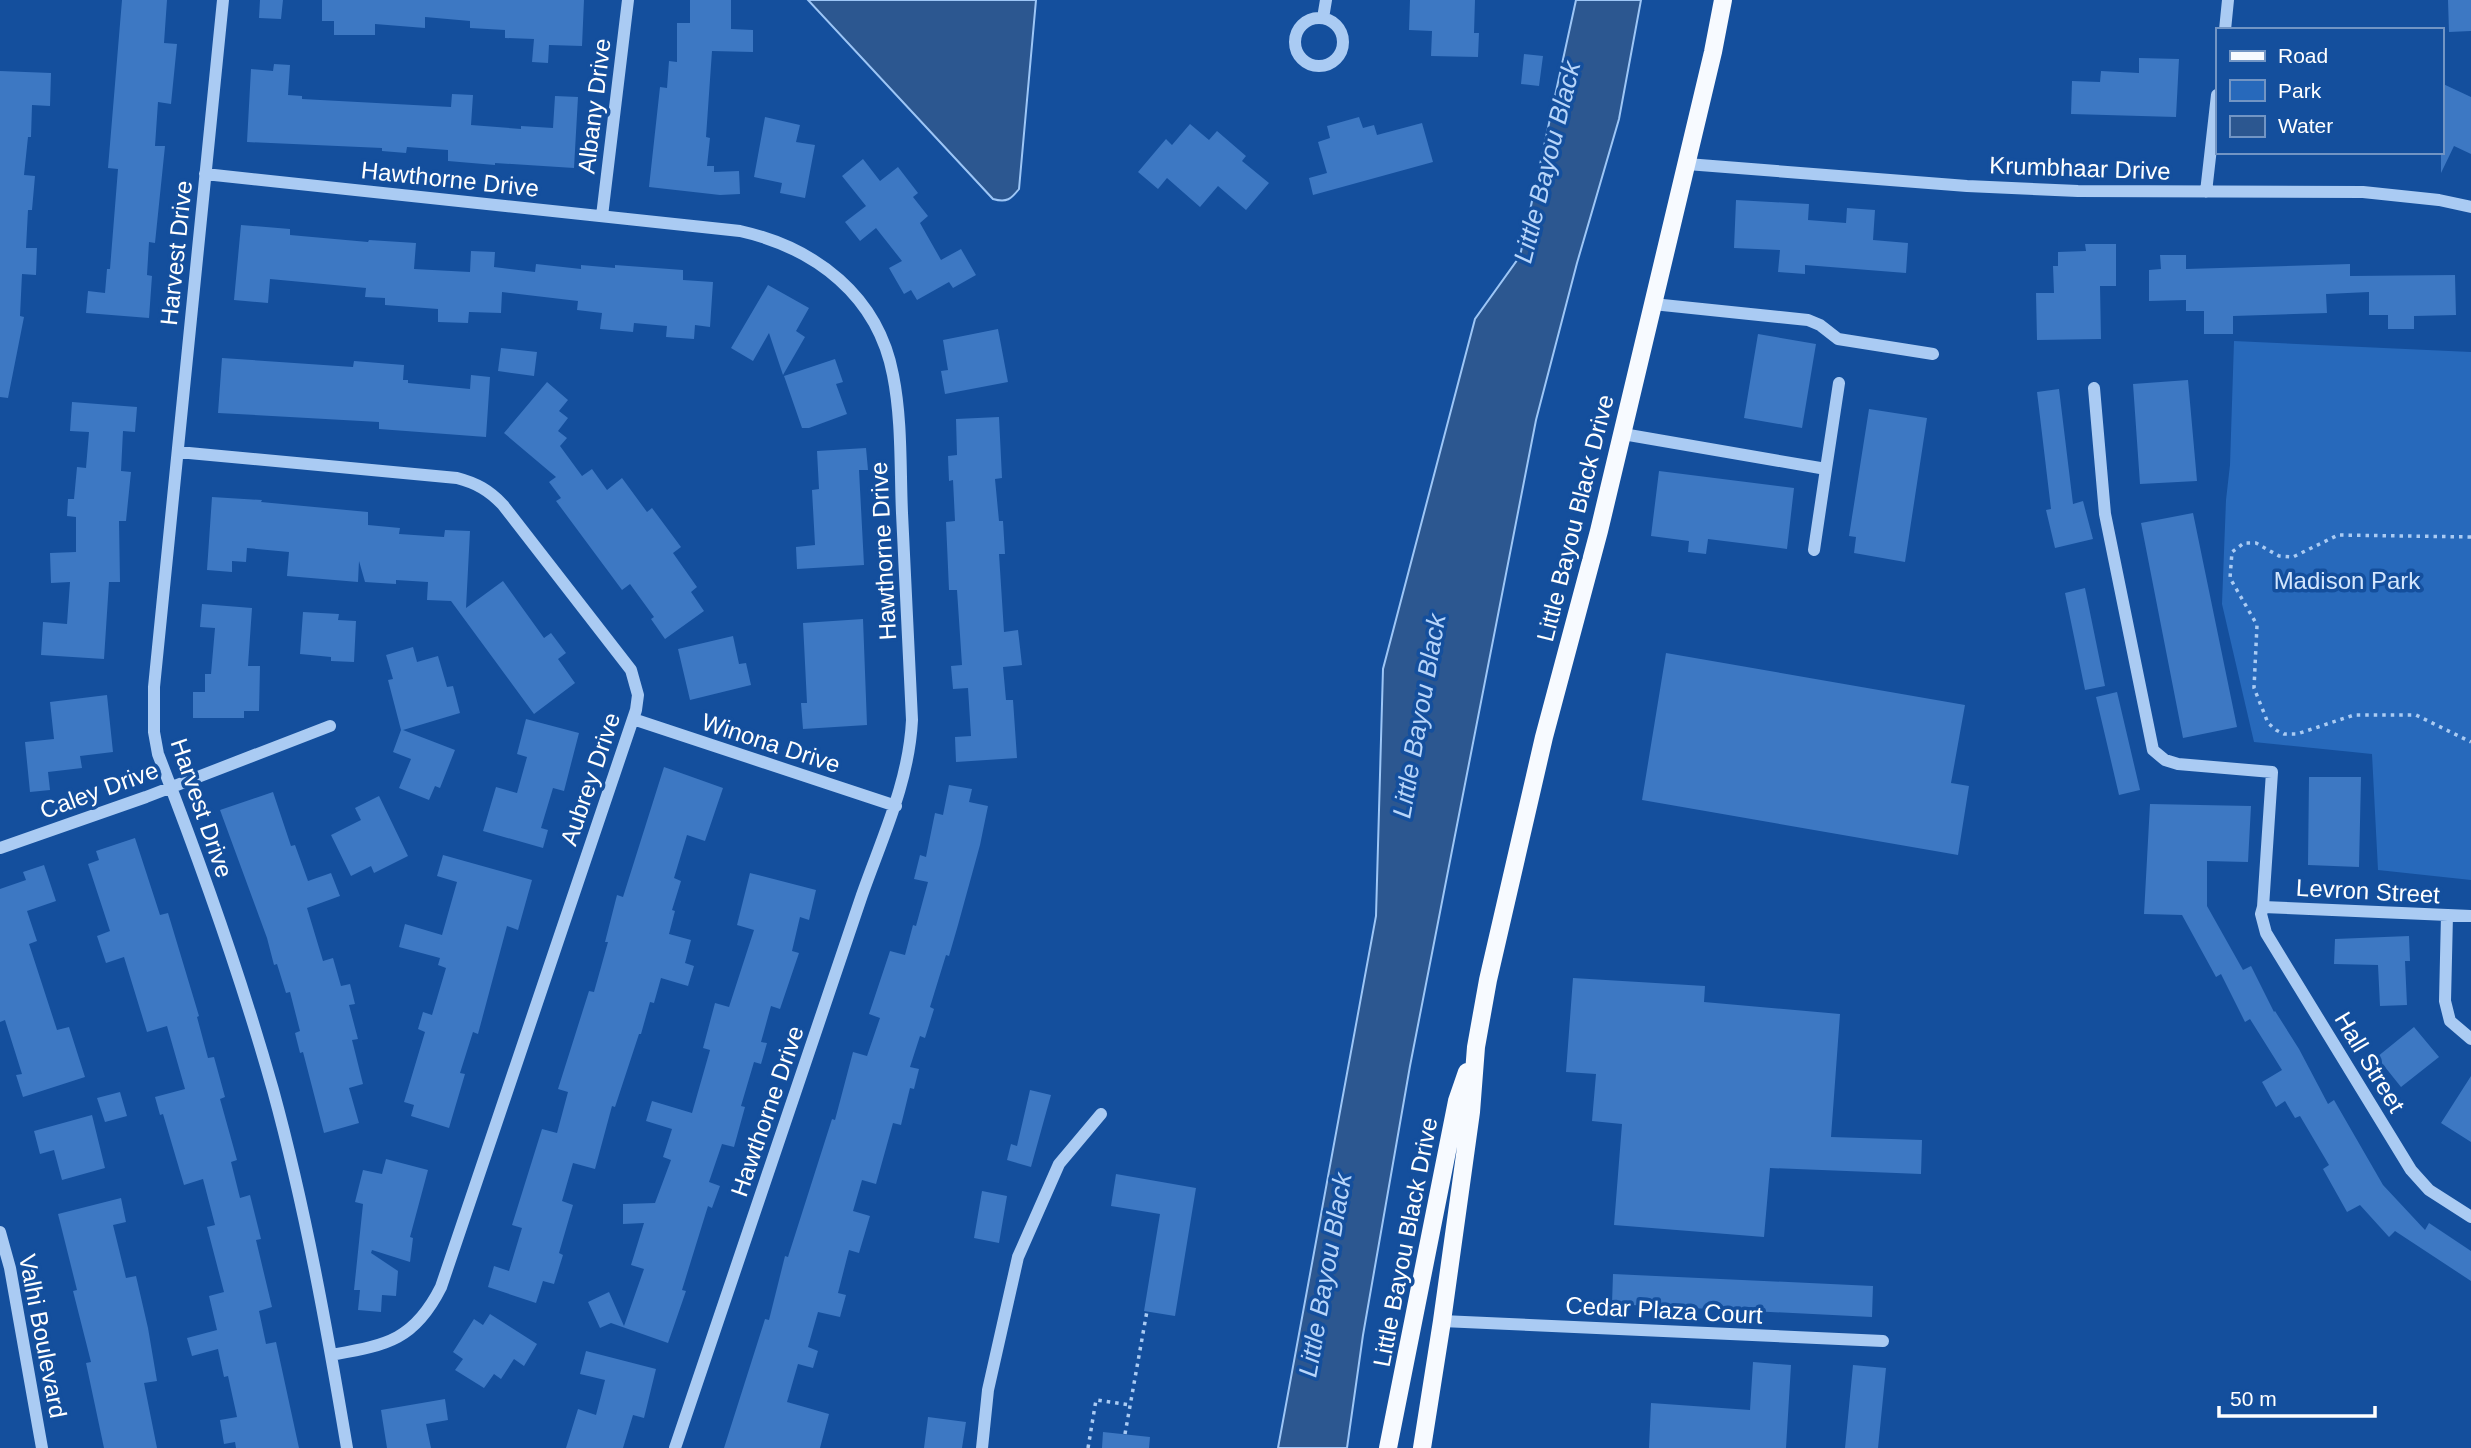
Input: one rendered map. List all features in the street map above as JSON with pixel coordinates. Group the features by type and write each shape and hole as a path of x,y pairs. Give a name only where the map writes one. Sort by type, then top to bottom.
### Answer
{"main road":[{"name":"Little Bayou Black Drive","path":"1422,1448 1443,1321 1471,1112 1476,1047 1488,980 1544,737 1623,434 1723,0"},
{"name":"Little Bayou Black Drive","path":"1388,1448 1457,1101 1476,1047"}],"street":[{"name":"Harvest Drive","path":"223,0 153,709 158,754 232,959 273,1091 331,1355 347,1448"},
{"name":"Albany Drive","path":"603,216 628,0"},
{"path":"1323,18 1326,0"},
{"path":"2225,28 2228,0"},
{"path":"1323,18 1338,26 1343,42 1338,58 1324,66 1315,67 1301,60 1294,46 1294,38 1297,30 1308,20 1323,18"},
{"path":"2206,192 2216,104"},
{"name":"Krumbhaar Drive","path":"1687,163 1967,186 2078,191 2363,192 2471,206"},
{"name":"Hawthorne Drive","path":"205,174 740,231 786,244 808,256 844,283 869,315 880,335 894,376 898,412 912,720 908,758 895,806 862,895 676,1448"},
{"path":"1653,304 1808,320 1820,325 1838,339 1933,354"},
{"path":"1814,550 1839,383"},
{"name":"Hall Street","path":"2094,388 2105,514 2152,750 2165,760 2178,764 2272,772 2263,907 2260,914 2266,933 2411,1170 2430,1190 2471,1217"},
{"path":"1623,434 1826,469"},
{"name":"Aubrey Drive","path":"178,452 457,478 474,482 493,494 503,505 631,670 638,695 633,719 441,1287 430,1308 416,1325 395,1339 374,1348 331,1355"},
{"name":"Winona Drive","path":"633,719 895,806"},
{"name":"Caley Drive","path":"0,848 170,788 330,726"},
{"name":"Levron Street","path":"2263,907 2471,916"},
{"path":"2447,915 2445,1001 2450,1021 2471,1039"},
{"path":"982,1448 988,1390 1018,1258 1059,1164 1101,1114"},
{"name":"Valhi Boulevard","path":"0,1232 10,1268 42,1448"},
{"name":"Cedar Plaza Court","path":"1443,1321 1883,1341"}],"path":[{"path":"2471,537 2338,535 2292,557 2279,556 2256,542 2244,543 2232,552 2230,563 2230,578 2257,625 2254,688 2259,706 2268,723 2276,730 2284,734 2297,734 2354,715 2416,715 2471,742"},
{"path":"1125,1434 1147,1311"},
{"path":"1088,1448 1096,1400 1130,1405"}],"green space":[{"name":"Madison Park","path":"2234,341 2471,352 2471,880 2378,870 2372,754 2254,742 2222,604"}],"water":[{"path":"808,0 1036,0 1019,189 1014,195 1005,200 993,199"},
{"name":"Little Bayou Black","path":"1576,0 1641,0 1619,119 1577,263 1536,420 1410,1066 1363,1335 1347,1448 1278,1448 1376,916 1383,669 1475,319 1520,256"}],"building":[{"path":"122,0 167,0 164,43 177,44 171,104 158,102 155,146 165,146 155,243 149,242 147,275 152,276 149,318 86,313 88,291 105,293 107,269 110,269 118,169 108,168"},
{"path":"260,0 283,0 281,19 259,18"},
{"path":"322,0 584,0 582,46 549,45 548,63 532,62 534,39 505,38 505,30 470,28 470,21 425,17 425,28 375,24 375,35 334,35 334,21 322,21"},
{"path":"690,0 731,0 731,29 753,30 753,52 712,51 706,137 710,138 707,166 714,166 714,172 739,171 740,194 720,195 649,187 660,87 667,88 669,61 677,62 677,23 690,23"},
{"path":"1410,0 1475,0 1474,33 1479,33 1478,57 1431,56 1432,31 1409,30"},
{"path":"2448,0 2471,0 2471,31 2449,32"},
{"path":"1524,54 1543,56 1539,86 1521,84"},
{"path":"2139,58 2179,59 2176,117 2071,114 2072,81 2100,82 2101,71 2139,73"},
{"path":"274,64 290,65 288,95 302,96 302,99 451,107 452,94 473,95 471,125 521,129 521,126 553,128 555,96 578,97 574,168 448,161 448,150 407,147 406,153 382,151 382,148 247,142 251,69 273,71"},
{"path":"0,71 51,73 50,106 32,105 31,137 28,137 24,175 35,176 32,210 28,210 26,248 37,248 36,275 22,274 20,316 24,317 8,398 0,397"},
{"path":"2443,84 2471,97 2471,154 2454,146 2441,173"},
{"path":"765,117 800,125 796,142 815,145 805,198 780,193 782,183 754,177"},
{"path":"1359,117 1363,128 1374,125 1377,135 1422,123 1433,162 1313,195 1309,178 1327,173 1318,142 1330,138 1327,126"},
{"path":"1190,124 1209,140 1217,131 1246,156 1242,161 1269,183 1246,210 1218,186 1200,207 1167,178 1158,189 1138,172 1166,139 1172,145"},
{"path":"863,159 880,181 898,167 918,193 913,197 928,216 920,223 941,260 961,249 976,275 953,288 949,282 917,300 911,290 904,294 889,268 902,261 876,228 860,241 845,222 866,206 842,176"},
{"path":"1736,200 1809,204 1808,220 1846,223 1847,208 1875,210 1873,240 1908,243 1906,273 1805,265 1805,274 1778,272 1780,250 1734,248"},
{"path":"241,225 290,229 290,235 416,243 414,269 470,272 471,251 495,252 494,267 535,272 536,264 581,269 581,265 615,268 615,265 683,270 683,280 713,282 710,327 695,325 694,339 666,337 667,326 634,323 633,332 600,329 602,313 577,310 578,301 502,292 501,313 469,312 468,323 438,322 438,309 385,305 385,298 365,297 366,288 270,279 268,303 234,300"},
{"path":"2085,244 2116,244 2116,286 2100,286 2101,339 2037,340 2036,293 2054,293 2053,266 2058,266 2058,252 2086,251"},
{"path":"2160,255 2186,255 2186,269 2350,264 2350,276 2455,275 2456,315 2414,316 2414,329 2388,329 2388,315 2369,315 2369,292 2326,294 2327,313 2233,316 2233,334 2204,334 2204,311 2186,311 2186,300 2149,301 2149,270 2161,269"},
{"path":"768,285 809,308 796,331 805,337 783,375 769,333 753,361 731,348"},
{"path":"998,329 1008,382 945,394 941,371 948,370 943,340"},
{"path":"1758,334 1816,344 1802,428 1744,418"},
{"path":"501,348 537,352 534,376 498,371"},
{"path":"222,358 353,367 354,361 404,365 403,380 408,380 408,383 470,389 471,375 490,377 486,437 379,429 379,422 218,413"},
{"path":"835,359 843,382 836,384 847,414 802,428 784,376"},
{"path":"2188,380 2197,481 2140,484 2133,384"},
{"path":"547,382 568,400 559,411 568,418 558,431 567,438 560,446 582,476 592,469 607,490 622,478 647,512 652,508 681,547 673,553 697,587 691,592 704,611 665,639 651,619 654,617 630,584 622,590 556,501 561,498 549,482 556,477 504,433"},
{"path":"2059,389 2073,504 2083,501 2093,539 2055,548 2046,510 2051,509 2037,392"},
{"path":"72,402 137,407 135,432 123,431 121,471 131,472 126,521 119,521 120,582 109,582 104,659 41,655 43,622 67,624 70,582 51,583 50,553 76,552 76,517 67,516 68,499 74,499 77,467 86,468 89,432 70,431"},
{"path":"1869,409 1927,418 1905,562 1854,553 1856,537 1849,536"},
{"path":"999,417 1002,478 995,479 999,521 1003,521 1005,554 999,554 1004,632 1018,630 1022,665 1003,667 1006,700 1013,700 1017,758 956,762 955,737 971,736 968,688 953,689 951,666 962,665 957,590 949,590 946,522 955,521 953,480 949,481 948,456 957,455 956,419"},
{"path":"866,448 868,470 859,470 864,565 797,569 796,547 815,545 812,490 819,489 817,451"},
{"path":"1659,471 1794,488 1787,549 1708,539 1706,554 1688,552 1689,541 1651,536"},
{"path":"212,497 368,512 368,525 400,528 399,534 444,537 445,530 470,531 466,608 503,581 544,638 551,633 566,653 558,659 575,683 534,714 451,601 427,600 428,582 365,582 359,561 358,582 287,576 289,552 247,548 246,562 232,561 232,572 207,570"},
{"path":"2193,513 2237,727 2183,738 2141,523"},
{"path":"2085,588 2105,686 2085,690 2065,593"},
{"path":"202,604 252,608 248,666 260,666 259,711 244,711 244,718 193,718 193,692 205,692 205,674 211,674 215,628 200,627"},
{"path":"303,612 339,614 338,620 356,621 354,662 331,661 331,657 300,654"},
{"path":"863,619 867,725 803,729 801,703 807,703 803,623"},
{"path":"733,636 739,664 746,663 751,685 690,700 678,649"},
{"path":"413,647 417,662 438,656 447,687 453,686 460,713 403,730 455,750 440,788 435,786 429,800 399,788 411,759 393,752 401,730 388,680 393,679 386,655"},
{"path":"1666,653 1965,705 1951,783 1969,786 1958,855 1642,800"},
{"path":"2117,692 2140,790 2119,795 2096,697"},
{"path":"107,695 113,752 80,756 82,768 48,772 50,790 30,792 25,742 54,739 50,702"},
{"path":"526,719 579,733 564,791 553,788 541,828 548,830 543,848 483,831 496,787 517,793 527,757 517,754"},
{"path":"664,767 723,788 705,841 687,835 674,878 681,881 672,910 675,911 669,934 691,940 685,963 694,966 688,986 661,978 654,1003 650,1002 615,1107 612,1106 595,1169 573,1163 562,1201 573,1205 559,1253 563,1255 554,1284 543,1281 536,1303 488,1287 494,1266 509,1271 522,1228 512,1225 542,1129 557,1133 568,1092 558,1089 589,991 594,992 617,895 623,897"},
{"path":"2309,777 2361,777 2359,867 2308,865"},
{"path":"949,785 972,789 969,802 988,806 958,925 930,1007 934,1009 925,1038 920,1036 910,1067 919,1069 914,1089 910,1088 901,1125 893,1123 876,1184 862,1180 853,1211 870,1216 859,1253 849,1250 838,1293 846,1295 840,1317 818,1312 808,1347 818,1351 813,1368 798,1364 787,1402 829,1414 820,1448 724,1448 765,1319 769,1320 785,1256 788,1257 832,1119 835,1120 853,1052 867,1056 880,1018 869,1014 890,951 905,955 913,925 916,926 928,882 914,879 920,855 926,857 935,813 943,815"},
{"path":"273,792 291,846 295,845 308,881 331,873 340,896 307,908 323,961 333,958 341,986 350,984 355,1004 349,1005 358,1039 352,1040 363,1084 349,1088 359,1123 324,1133 303,1052 300,1053 295,1033 300,1031 290,992 286,993 277,964 274,965 267,938 220,810"},
{"path":"379,796 408,856 374,873 371,866 351,876 331,835 361,820 355,808"},
{"path":"2150,804 2251,806 2248,862 2207,861 2207,906 2243,970 2251,966 2274,1012 2299,1049 2328,1104 2334,1100 2383,1185 2425,1230 2429,1223 2471,1251 2471,1281 2395,1231 2389,1237 2360,1205 2347,1212 2323,1169 2329,1165 2300,1116 2295,1118 2285,1101 2276,1107 2262,1082 2282,1070 2250,1019 2245,1022 2221,974 2216,977 2182,915 2144,914"},
{"path":"135,838 160,915 168,913 199,1016 197,1017 208,1058 214,1057 225,1097 220,1099 237,1160 231,1162 240,1198 250,1195 261,1239 256,1240 272,1307 259,1311 266,1344 276,1342 299,1448 236,1448 235,1442 224,1444 220,1420 237,1417 228,1376 224,1377 218,1349 192,1356 187,1338 217,1330 209,1296 224,1292 207,1227 215,1225 203,1179 184,1185 163,1114 160,1115 155,1097 185,1089 167,1026 147,1032 124,957 106,963 97,936 110,931 88,864 99,860 96,851"},
{"path":"443,855 532,880 518,930 507,926 478,1034 473,1032 460,1073 465,1074 449,1128 411,1116 414,1105 404,1102 425,1032 418,1029 423,1012 432,1015 446,968 438,965 440,958 399,947 405,924 442,935 457,882 437,876"},
{"path":"44,865 56,901 27,911 37,941 29,944 57,1030 69,1027 85,1077 23,1097 16,1075 22,1074 5,1020 0,1022 0,889 26,880 23,872"},
{"path":"750,873 816,890 809,920 800,917 792,951 799,953 780,1009 771,1006 761,1042 767,1043 761,1064 754,1062 741,1106 745,1107 734,1147 722,1144 709,1182 720,1186 712,1208 708,1206 682,1290 686,1291 668,1343 611,1323 600,1328 588,1302 609,1292 624,1326 644,1269 631,1265 644,1223 623,1224 623,1204 655,1203 671,1160 663,1157 672,1129 646,1121 652,1101 692,1113 710,1050 703,1048 715,1003 729,1007 754,930 737,925"},
{"path":"2409,936 2410,961 2405,961 2407,1005 2380,1006 2378,965 2334,964 2335,939"},
{"path":"1573,978 1705,986 1704,1002 1840,1014 1831,1137 1922,1140 1921,1174 1770,1168 1764,1237 1614,1225 1622,1124 1592,1121 1596,1074 1566,1072"},
{"path":"2414,1027 2439,1057 2401,1087 2377,1057"},
{"path":"2471,1076 2471,1142 2441,1123"},
{"path":"1030,1090 1051,1095 1031,1167 1007,1160 1011,1144 1017,1146"},
{"path":"120,1092 127,1116 105,1122 97,1098"},
{"path":"92,1115 105,1168 62,1180 54,1150 40,1154 34,1131"},
{"path":"386,1159 428,1170 410,1237 413,1238 410,1262 372,1250 371,1253 398,1271 396,1296 382,1295 381,1312 358,1310 360,1290 354,1290 363,1204 355,1202 363,1170 382,1174"},
{"path":"1116,1174 1196,1188 1175,1316 1144,1311 1160,1214 1111,1206"},
{"path":"982,1191 1007,1196 999,1243 974,1238"},
{"path":"121,1198 126,1222 113,1225 126,1278 136,1276 148,1328 157,1381 144,1383 157,1448 104,1448 86,1363 91,1362 73,1291 77,1290 58,1214"},
{"path":"1613,1274 1873,1286 1872,1317 1612,1304"},
{"path":"490,1314 537,1344 524,1366 514,1359 501,1379 494,1374 484,1388 455,1370 463,1359 453,1352 474,1319 483,1325"},
{"path":"586,1351 656,1369 644,1418 633,1415 623,1448 566,1448 578,1409 596,1415 605,1380 580,1374"},
{"path":"1753,1362 1791,1365 1786,1448 1649,1448 1651,1403 1750,1410"},
{"path":"1853,1365 1886,1368 1878,1448 1845,1448"},
{"path":"445,1399 448,1420 426,1424 431,1448 387,1448 381,1410"},
{"path":"928,1417 966,1422 962,1448 924,1448"},
{"path":"1103,1432 1150,1437 1149,1448 1102,1448"}]}
